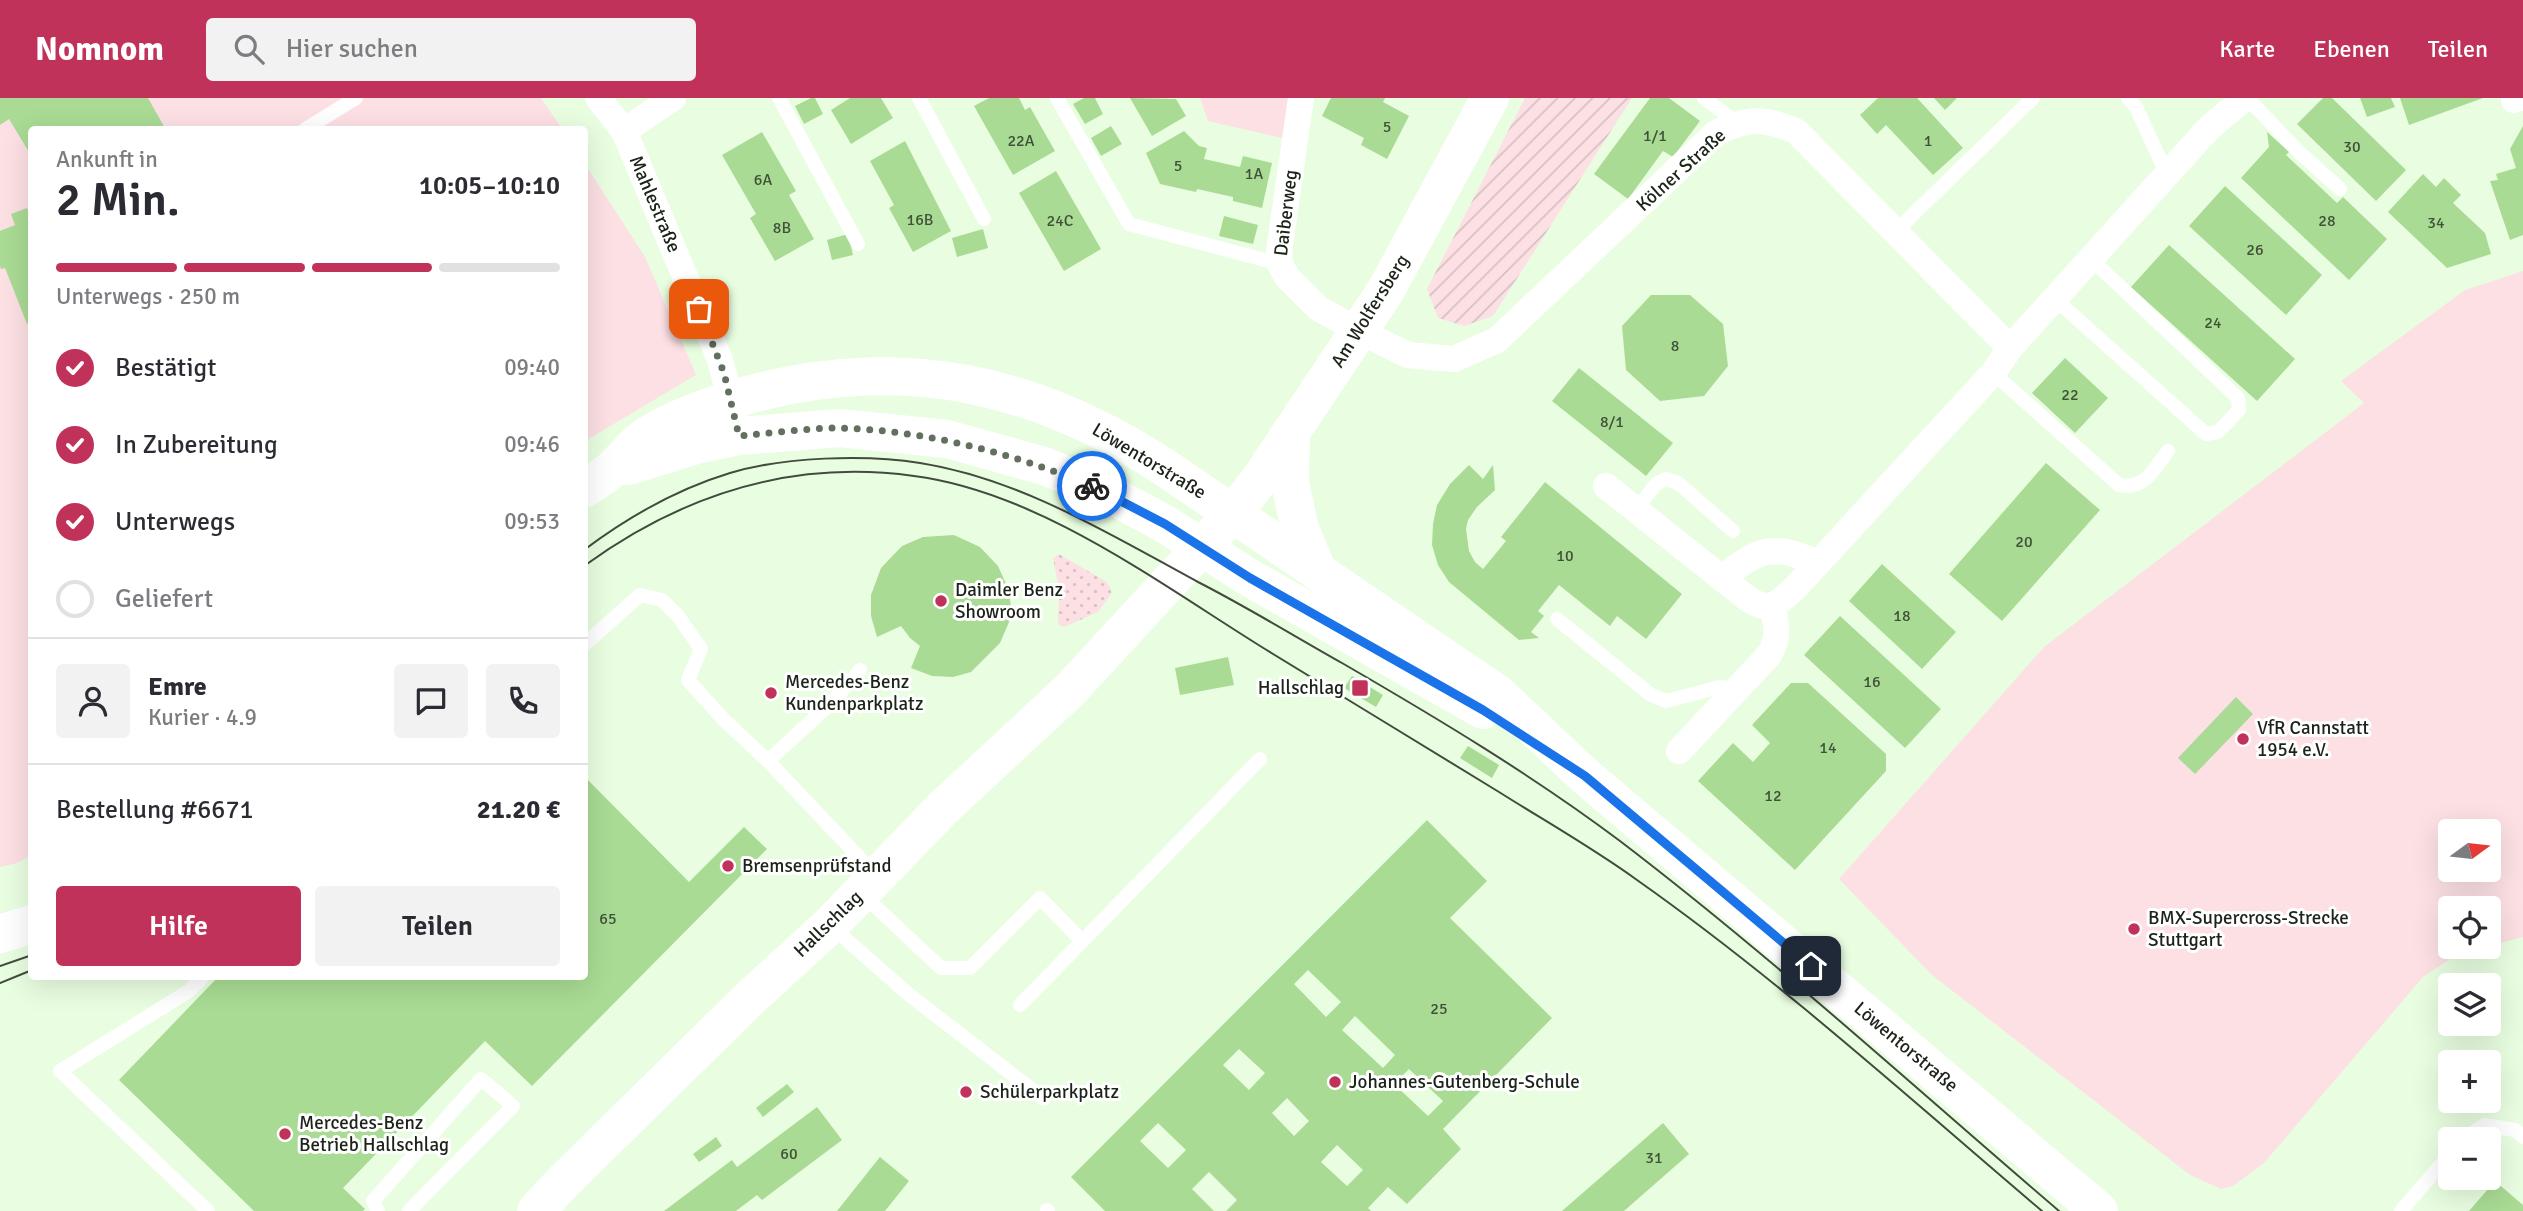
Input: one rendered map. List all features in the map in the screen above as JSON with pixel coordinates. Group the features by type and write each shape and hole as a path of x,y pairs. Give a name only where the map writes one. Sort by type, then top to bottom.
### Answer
{"main road":[{"name":"Am Wolfersberg","path":"1233,513 1260,479 1385,290 1490,98"},
{"name":"Löwentorstraße","path":"597,480 644,438 682,418 731,399 795,383 861,376 941,379 1003,391 1061,410 1124,441 1499,694 1585,776 2099,1211"},
{"name":"Löwentorstraße","path":"597,480 696,445 739,436 840,428 947,439 1044,466 1096,487 1165,524 1250,578 1483,710 1585,776"},
{"path":"1291,432 1290,483 1300,529 1318,572"},
{"name":"Hallschlag","path":"536,1211 748,1000 830,925 943,808 1070,690 1233,513"},
{"path":"0,934 28,925"}],"street":[{"name":"Mahlestraße","path":"598,98 624,131 720,360 739,436"},
{"path":"624,131 673,98"},
{"name":"Daiberweg","path":"1301,98 1279,251 1280,264 1287,277 1318,308 1359,331"},
{"path":"1606,486 1756,604 1771,606 1796,587 1993,373 2010,348 2209,128 2246,98"},
{"path":"2514,98 2519,98"},
{"name":"Kölner Straße","path":"1359,331 1408,355 1454,359 1497,340 1716,133 1737,122 1770,121 1796,131 2010,348"},
{"path":"1722,579 1755,553 1780,550 1800,554 1817,563"},
{"path":"1679,751 1769,655 1776,643 1777,629 1771,606"}],"lane":[{"path":"310,126 356,98"},
{"path":"779,98 858,244"},
{"path":"919,98 984,219"},
{"path":"1057,98 1129,223 1280,264"},
{"path":"1704,98 1737,122"},
{"path":"1895,232 2033,98"},
{"path":"2128,98 2136,107 2167,175"},
{"path":"2246,98 2340,189"},
{"path":"2055,299 2206,434 2218,432 2239,410 2238,398 2091,258"},
{"path":"1993,373 2119,485 2139,485 2168,451"},
{"path":"1636,510 1656,484 1666,479 1678,483 1733,531"},
{"path":"588,642 640,596 662,600 678,616 701,649 688,680 724,720 768,761 941,968 970,968 1040,898 1082,941"},
{"path":"1557,619 1651,695 1666,701 1720,687 1737,690"},
{"path":"768,761 832,702 860,670"},
{"path":"1020,1004 1260,759"},
{"path":"830,925 907,993 1044,1099"},
{"path":"200,980 189,991 60,1071 208,1211"},
{"path":"377,1211 373,1201 481,1079 513,1106 409,1211"},
{"path":"2501,1128 2515,1130 2523,1138"},
{"path":"2401,1211 2438,1168"}],"shaded area":[{"path":"0,98 541,98 560,126 28,126 28,857 0,867"},
{"path":"1200,98 1301,98 1295,141 1208,121"},
{"path":"1525,98 1632,98 1493,316 1464,326 1438,318 1427,289"},
{"path":"588,169 645,257 696,375 588,439"},
{"name":"VfR Cannstatt 1954 e.V.","path":"2523,271 2523,937 2501,943 2501,896 2438,896 2438,959 2450,959 2423,977 2264,1163 2233,1186 2221,1189 2190,1175 1932,975 1839,879 2044,647 2364,403 2341,381 2465,290"},
{"path":"1059,554 1107,582 1112,593 1098,612 1064,627 1058,624 1059,589 1053,558"}],"building":[{"path":"0,98 148,98 164,126 28,126 28,150 9,119 0,125"},
{"path":"815,98 823,114 804,124 795,106"},
{"path":"850,98 881,98 893,118 851,144 831,110"},
{"path":"989,98 1019,98 1025,110 1030,107 1055,151 1013,175 974,106"},
{"path":"1084,98 1095,98 1103,114 1085,124 1073,104"},
{"path":"1130,98 1176,99 1186,116 1152,136"},
{"path":"1331,98 1385,98 1383,102 1409,116 1387,159 1361,145 1364,138 1322,116"},
{"path":"1650,98 1669,98 1700,121 1673,157 1663,151 1628,199 1594,174"},
{"path":"1878,98 1917,98 1963,148 1933,175 1886,125 1877,134 1860,115"},
{"path":"1934,98 1957,98 1945,110"},
{"path":"2323,98 2332,98 2406,170 2376,201 2297,124"},
{"path":"2360,98 2391,98 2395,107 2367,117"},
{"path":"2400,98 2483,98 2409,125"},
{"path":"1111,126 1122,144 1101,156 1091,138"},
{"path":"2523,126 2523,235 2510,240 2490,181 2498,180 2496,174 2516,168 2510,149"},
{"path":"1184,131 1199,146 1207,148 1204,159 1240,167 1243,156 1272,163 1262,208 1233,201 1233,197 1160,184 1146,153"},
{"path":"762,132 796,191 789,195 814,239 775,261 750,218 756,214 722,155"},
{"path":"2267,132 2289,152 2286,155 2337,203 2343,197 2387,239 2349,280 2241,178 2269,147"},
{"path":"905,141 951,231 913,252 889,208 894,205 870,161"},
{"path":"1056,171 1101,249 1064,271 1019,193"},
{"path":"2423,174 2436,187 2444,178 2461,195 2453,203 2485,233 2491,254 2447,268 2388,212"},
{"path":"2225,186 2322,275 2286,315 2189,226"},
{"path":"27,208 28,210 27,324 5,268 1,269 0,266 0,231 15,225 11,214"},
{"path":"1224,216 1258,225 1253,244 1219,236"},
{"path":"983,229 988,248 957,257 952,238"},
{"path":"848,234 853,255 832,260 827,240"},
{"path":"2169,245 2295,359 2257,401 2131,287"},
{"path":"1651,295 1690,295 1723,324 1728,366 1704,396 1660,401 1626,370 1622,326"},
{"path":"2065,358 2108,398 2075,433 2032,393"},
{"path":"1579,368 1673,443 1646,476 1552,401"},
{"path":"2046,463 2100,510 2002,621 1949,574"},
{"path":"1469,465 1483,479 1493,465 1495,490 1477,507 1468,520 1466,529 1469,551 1483,569 1506,541 1501,537 1545,482 1682,594 1646,639 1617,616 1610,626 1559,585 1538,611 1544,616 1531,632 1539,638 1519,640 1449,582 1438,565 1432,545 1437,505 1450,484"},
{"name":"Daimler Benz Showroom","path":"954,535 980,547 998,566 1008,588 1011,606 1009,622 1000,643 971,672 953,677 932,676 911,668 920,646 901,626 877,637 871,616 871,595 881,568 902,546 923,537"},
{"path":"1882,564 1956,632 1922,669 1849,601"},
{"path":"1840,616 1941,709 1905,748 1804,655"},
{"path":"1228,657 1234,685 1180,695 1175,668"},
{"path":"1352,676 1383,695 1376,707 1344,688"},
{"path":"1791,683 1808,683 1886,754 1886,771 1795,870 1698,781 1733,743 1753,762 1770,743 1752,725"},
{"path":"2236,697 2253,714 2195,774 2178,758"},
{"path":"1468,746 1499,765 1492,778 1460,758"},
{"name":"Mercedes-Benz Betrieb Hallschlag","path":"588,780 689,882 744,827 767,849 532,1086 485,1041 343,1188 365,1209 363,1211 254,1211 119,1080 215,980 588,980"},
{"path":"1427,820 1487,881 1450,918 1552,1018 1443,1129 1461,1149 1407,1204 1388,1187 1368,1208 1371,1211 1226,1211 1237,1200 1209,1172 1192,1189 1214,1211 1105,1211 1071,1177","holes":["1308,970 1341,1002 1326,1017 1294,984","1355,1016 1395,1055 1383,1068 1342,1030","1239,1049 1265,1073 1249,1090 1223,1065","1409,1069 1443,1101 1428,1116 1394,1084","1287,1098 1309,1121 1294,1136 1272,1113","1158,1123 1186,1150 1168,1168 1140,1141","1337,1145 1363,1170 1347,1186 1321,1162"]},
{"path":"787,1084 794,1092 763,1117 756,1108"},
{"path":"817,1107 842,1140 762,1200 757,1195 736,1211 664,1211 732,1160 737,1167"},
{"path":"1663,1123 1689,1154 1624,1211 1562,1211"},
{"path":"716,1137 722,1146 699,1162 693,1154"},
{"path":"880,1157 909,1181 885,1211 837,1211"},
{"path":"2501,1186 2523,1205 2523,1211 2469,1211 2487,1190 2501,1190"}],"tram line":[{"path":"588,547 636,515 691,487 730,473 799,460 850,458 920,463 994,482 1064,510 1234,601 1378,684 1553,793 1620,841 1732,930 2059,1211"},
{"path":"588,563 660,519 700,501 782,478 825,473 869,472 914,476 961,485 1052,521 1141,570 1620,868 1690,918 1792,999 2042,1211"},
{"path":"0,966 28,956"},
{"path":"0,983 28,972"}],"way so far":[{"path":"699,309 720,360 739,436 840,428 947,439 1044,466 1092,486"}],"place":[{"name":"Daimler Benz Showroom","path":"941,601"},
{"name":"Hallschlag","path":"1360,688"},
{"name":"Mercedes-Benz Kundenparkplatz","path":"771,693"},
{"name":"VfR Cannstatt 1954 e.V.","path":"2243,739"},
{"name":"Bremsenprüfstand","path":"728,866"},
{"name":"BMX-Supercross-Strecke Stuttgart","path":"2134,929"},
{"name":"Johannes-Gutenberg-Schule","path":"1335,1082"},
{"name":"Schülerparkplatz","path":"966,1092"},
{"name":"Mercedes-Benz Betrieb Hallschlag","path":"285,1134"}],"route":[{"path":"1092,486 1165,524 1250,578 1483,710 1585,776 1811,966"}]}
